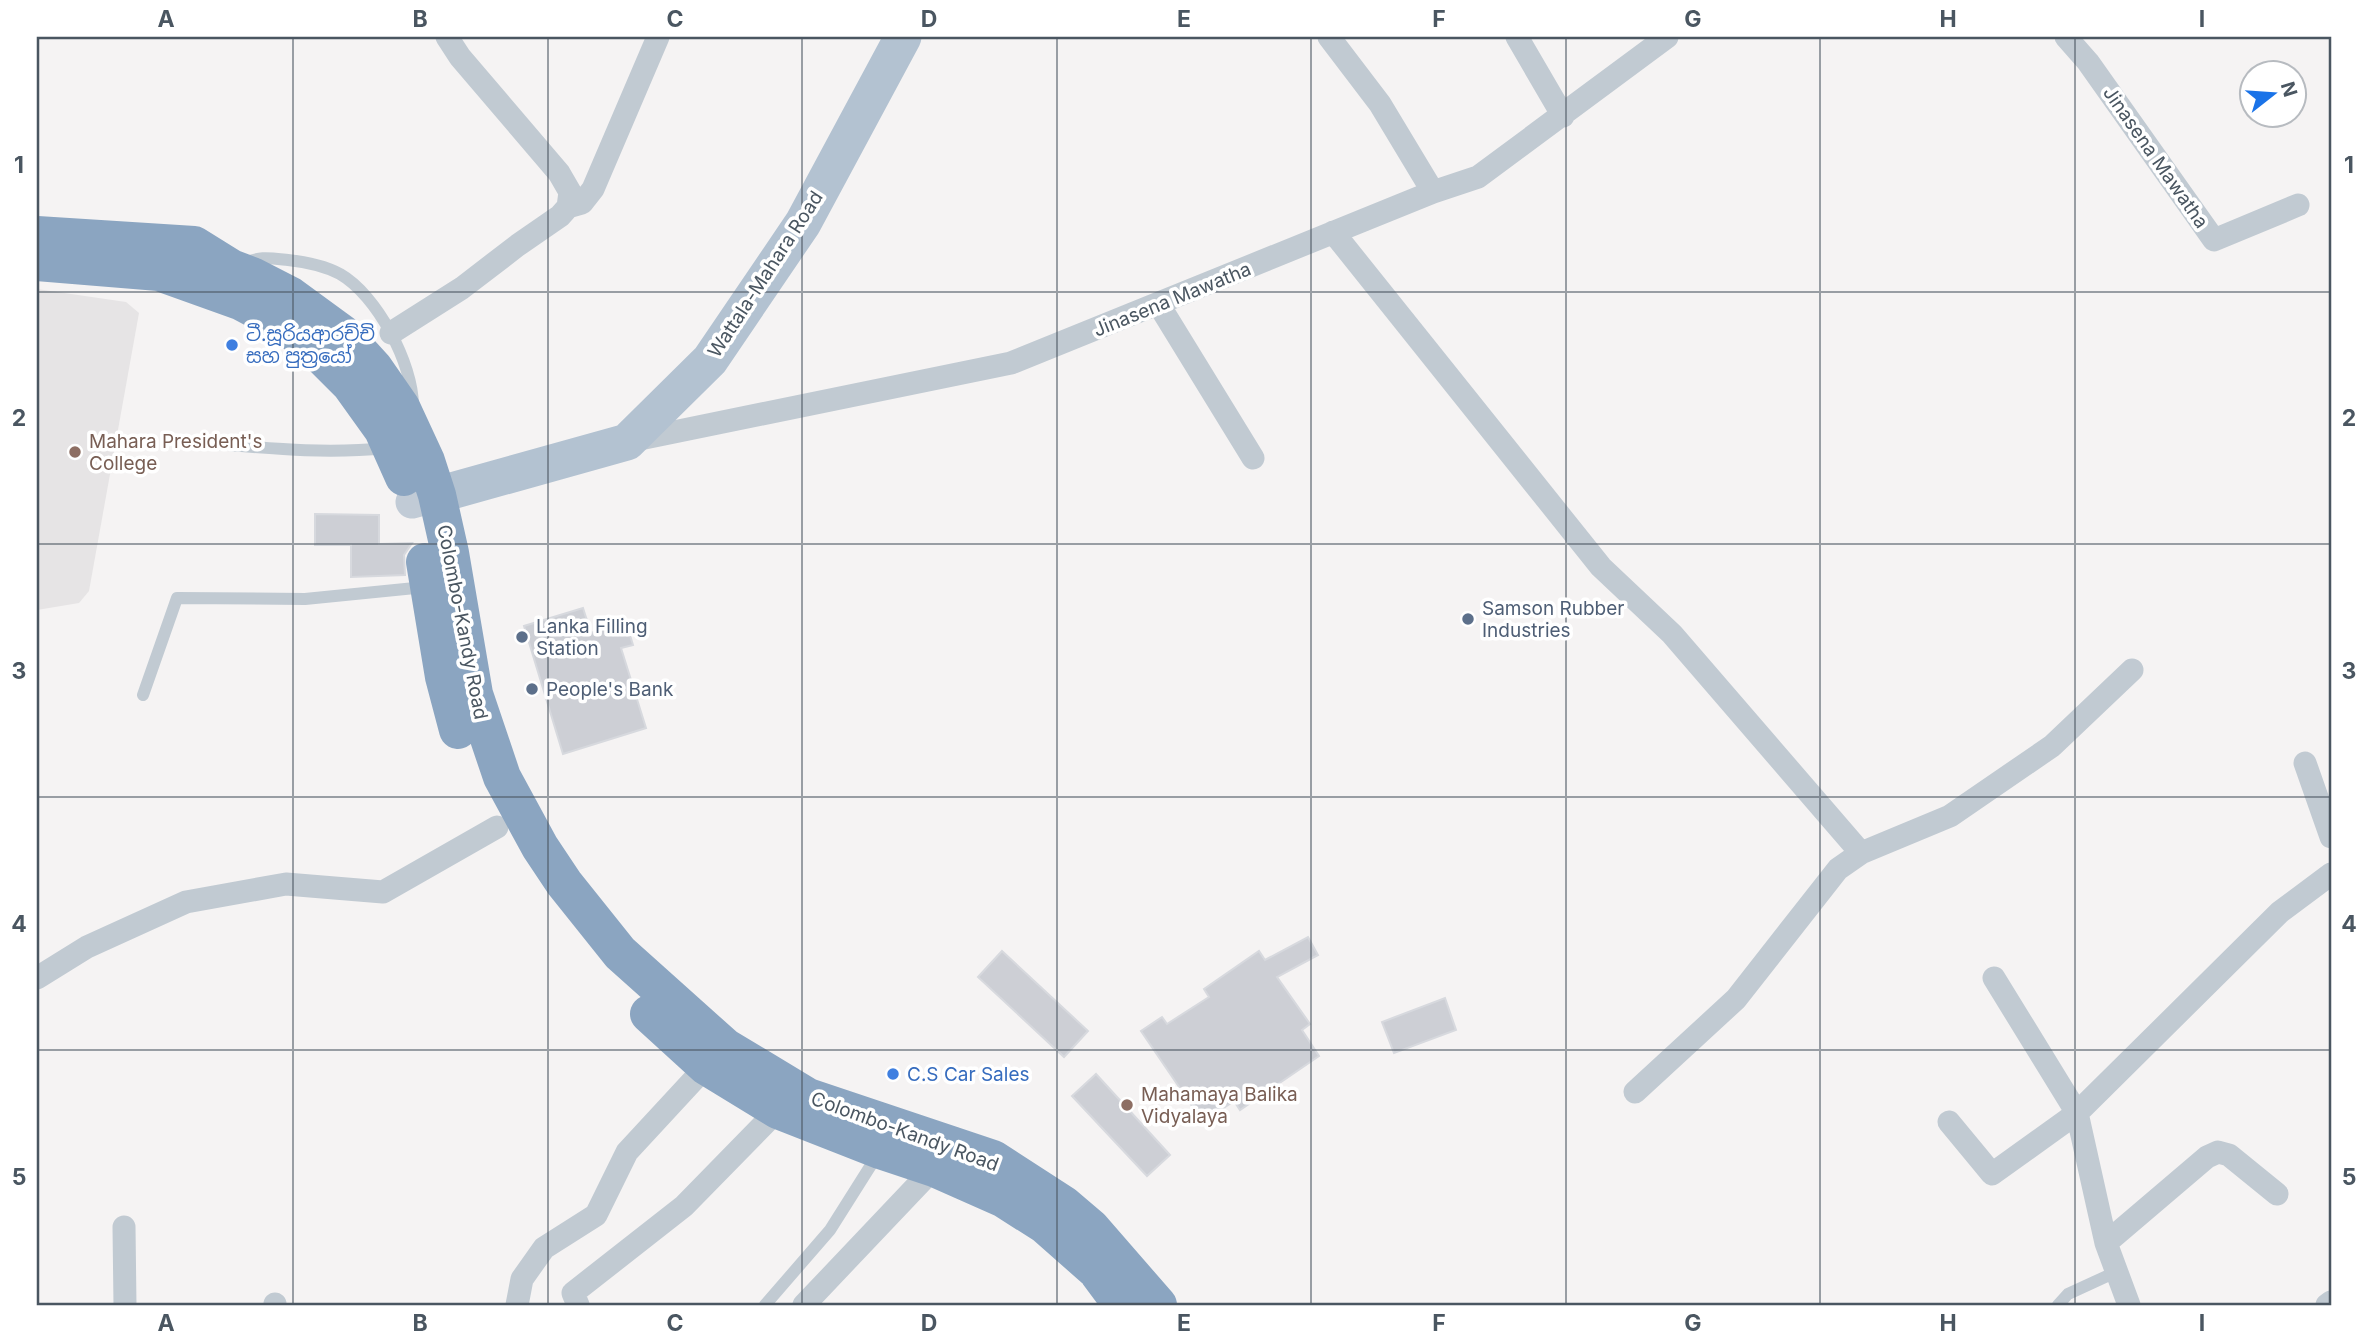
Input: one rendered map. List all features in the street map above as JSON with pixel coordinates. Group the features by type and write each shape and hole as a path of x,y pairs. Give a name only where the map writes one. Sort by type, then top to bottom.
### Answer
{"highway":[{"name":"Colombo-Kandy Road","path":"37,235 194,245 232,268 252,275 291,296 343,334 389,388 402,438 450,553 474,694 502,777 519,812 564,883 620,953 715,1056 808,1097 993,1159 1064,1205 1091,1228 1158,1305"},
{"name":"Colombo-Kandy Road","path":"37,262 159,272 219,293 262,312 303,339 336,369 374,415 402,438"},
{"name":"Colombo-Kandy Road","path":"425,498 429,587 444,677 455,719 482,795 497,827 545,902 598,966 715,1056 778,1110 934,1168 1004,1199 1045,1226 1096,1270 1122,1305"}],"main road":[{"name":"Wattala-Mahara Road","path":"425,498 627,442 710,360 803,223 903,37"}],"street":[{"path":"447,37 460,57 559,173 570,192 568,206"},
{"path":"391,333 462,288 517,245 548,225 568,206 582,203 593,189 657,37"},
{"path":"1329,37 1380,104 1433,192"},
{"path":"1517,37 1563,116"},
{"name":"Jinasena Mawatha","path":"627,442 1011,363 1433,192 1478,177 1667,37"},
{"name":"Jinasena Mawatha","path":"2066,37 2088,62 2214,240 2298,205"},
{"path":"1333,232 1601,567 1672,634 1861,853"},
{"path":"1159,304 1253,458"},
{"path":"1635,1092 1736,999 1838,869 1861,853 1950,816 2052,747 2132,670"},
{"path":"2305,762 2331,837"},
{"path":"37,978 87,947 186,902 286,884 383,892 497,827"},
{"path":"1949,1122 1992,1174 2077,1113 2280,912 2331,874"},
{"path":"1994,978 2077,1113 2106,1243 2129,1305"},
{"path":"517,1305 522,1279 544,1248 596,1215 627,1152 715,1056"},
{"path":"578,1305 573,1293 684,1206 778,1110"},
{"path":"2106,1243 2207,1157 2218,1152 2229,1154 2277,1194"},
{"path":"804,1305 934,1168"},
{"path":"124,1227 125,1305"},
{"path":"2327,1305 2331,1302"}],"lane":[{"path":"192,442 345,452 402,438 413,393 404,359 391,333 355,284 314,262 258,257 232,268"},
{"path":"143,695 177,598 305,598 429,587"},
{"path":"765,1305 830,1230 880,1150"},
{"path":"2058,1305 2068,1294 2118,1271"}],"shaded area":[{"name":"Mahara President's College","path":"37,289 126,302 139,313 89,591 79,603 37,610"}],"building":[{"path":"315,514 379,515 379,544 412,543 404,555 405,575 351,577 351,545 315,545"},
{"path":"583,608 591,633 626,622 633,645 621,648 646,728 563,754 524,626"},
{"path":"1308,937 1318,955 1277,977 1310,1024 1302,1030 1319,1056 1240,1110 1234,1101 1203,1122 1141,1031 1162,1017 1167,1024 1209,997 1204,989 1259,951 1265,960"},
{"path":"1002,951 1088,1031 1064,1057 978,977"},
{"path":"1445,998 1456,1030 1394,1053 1382,1022"},
{"path":"1096,1074 1170,1155 1147,1176 1072,1096"}],"place":[{"name":"ටී.සූරියආරච්චි සහ පුත්‍රයෝ","path":"232,345"},
{"name":"Mahara President's College","path":"75,452"},
{"name":"Samson Rubber Industries","path":"1468,619"},
{"name":"Lanka Filling Station","path":"522,637"},
{"name":"People's Bank","path":"532,689"},
{"name":"C.S Car Sales","path":"893,1074"},
{"name":"Mahamaya Balika Vidyalaya","path":"1127,1105"}]}
